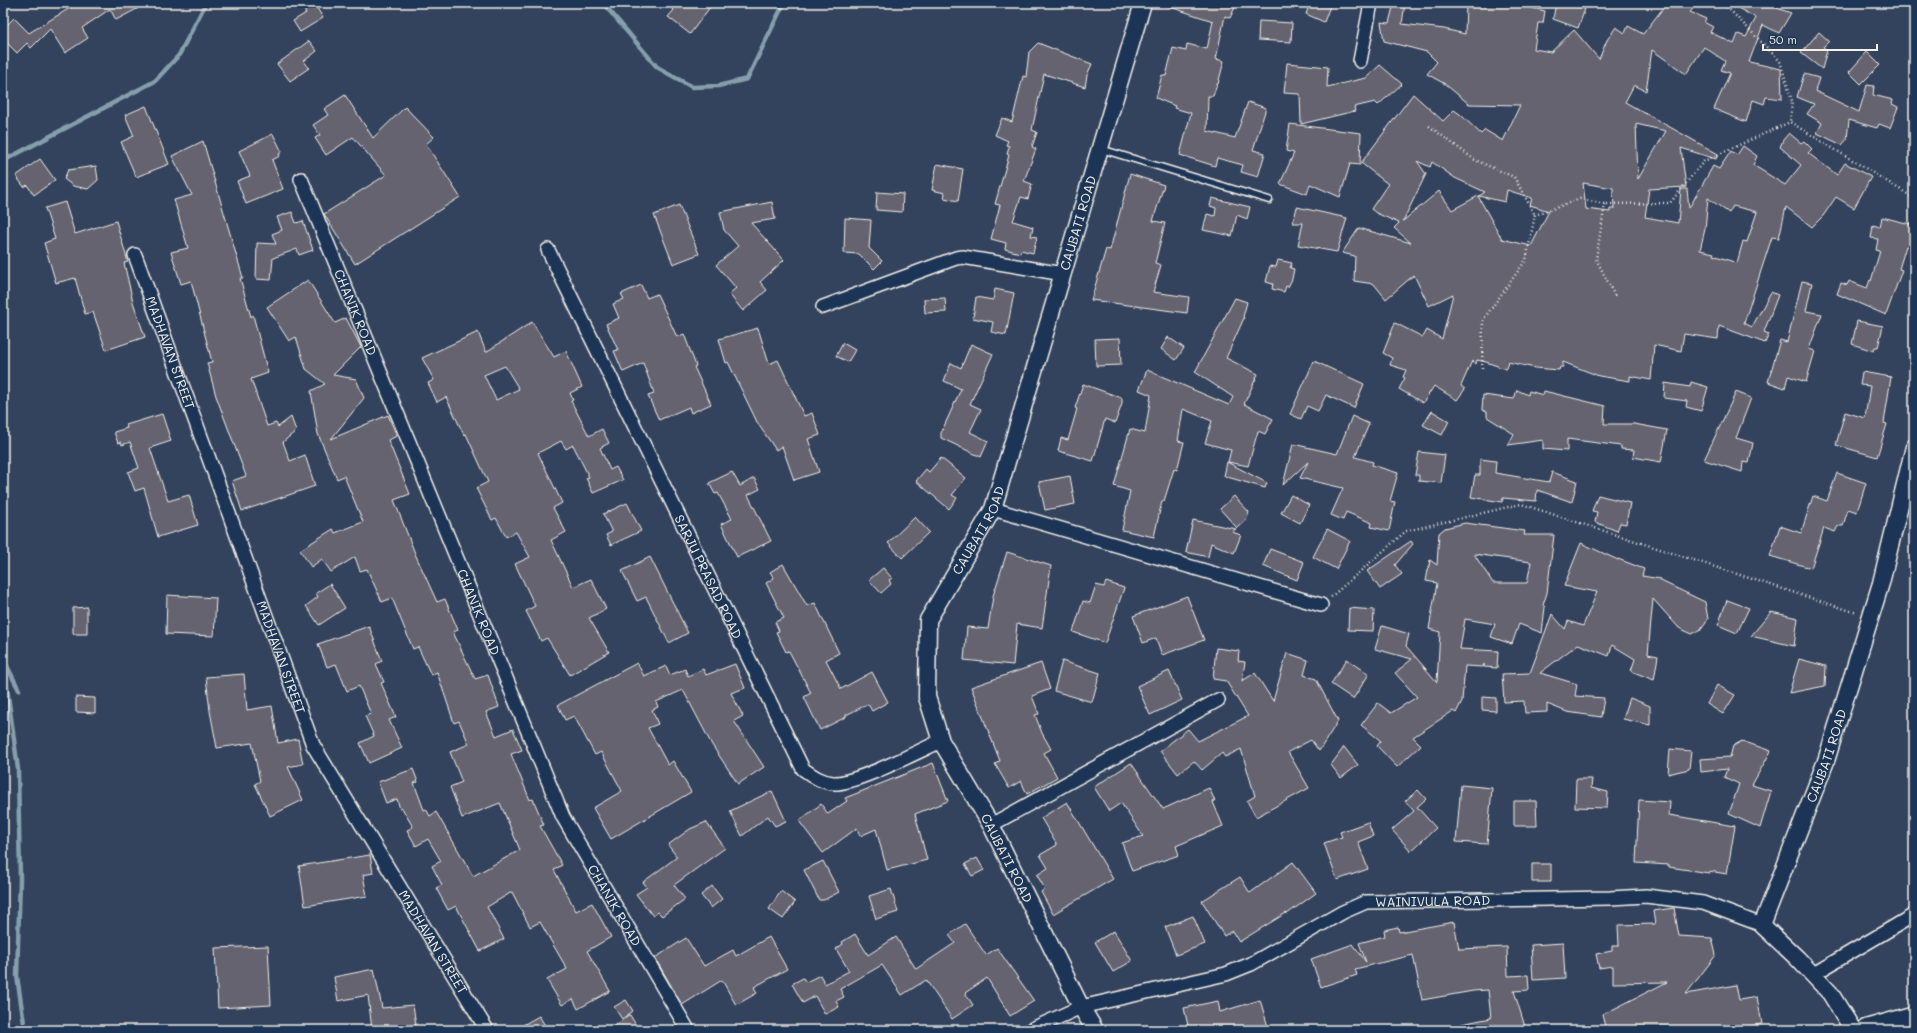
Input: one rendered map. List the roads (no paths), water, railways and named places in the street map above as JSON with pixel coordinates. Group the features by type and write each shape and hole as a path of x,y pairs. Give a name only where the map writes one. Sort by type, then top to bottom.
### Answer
{"highway":[{"path":"1867,1030 1914,1017"}],"street":[{"name":"CAUBATI ROAD","path":"1095,1030 1081,1006 991,825 942,741 927,697 928,620 993,509 1143,3"},
{"path":"1360,61 1371,3"},
{"name":"CHANIK ROAD","path":"302,179 563,817 688,1030"},
{"name":"SARJU PRASAD ROAD","path":"548,250 803,769 817,779 834,783 859,777 942,741"},
{"name":"MADHAVAN STREET","path":"135,255 314,745 487,1030"},
{"path":"823,307 956,258 963,257 1063,274"},
{"name":"CAUBATI ROAD","path":"1762,925 1826,761 1881,583 1914,447"},
{"path":"993,509 1321,605"},
{"path":"991,825 1218,700"},
{"name":"WAINIVULA ROAD","path":"1030,1030 1081,1006 1226,974 1251,964 1344,912 1366,902 1610,898 1646,896 1703,903 1762,925"},
{"path":"1812,975 1914,915"},
{"path":"1762,925 1797,958 1830,993 1853,1030"}],"lane":[{"path":"1100,148 1269,200"}],"waterway":[{"path":"3,161 155,81 179,55 206,3"},
{"path":"603,3 657,67 692,87 718,86 747,79 784,3"},
{"path":"3,658 19,690 3,659 18,769 20,879 17,976 25,1030"}]}
